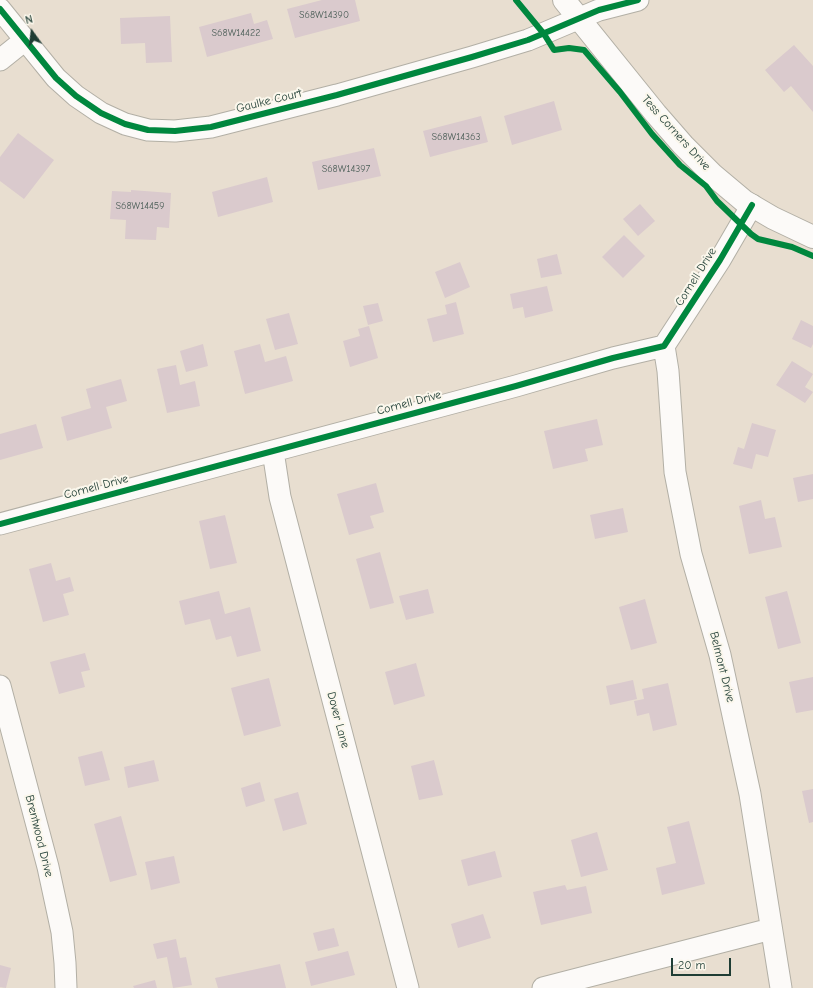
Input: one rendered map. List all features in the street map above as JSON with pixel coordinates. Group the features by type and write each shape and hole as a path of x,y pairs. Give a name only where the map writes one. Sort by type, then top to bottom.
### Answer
{"street":[{"name":"Tess Corners Drive","path":"564,0 656,114 683,145 713,174 744,200 773,218 813,237"},
{"name":"Gaulke Court","path":"0,9 56,78 76,96 101,113 125,124 148,130 175,131 211,127 337,95 472,57 528,40 611,6 638,0"},
{"path":"0,60 25,40"},
{"name":"Cornell Drive","path":"0,524 613,358 664,346 720,260 752,205"},
{"name":"Belmont Drive","path":"664,346 668,371 675,472 691,554 720,655 750,794 781,988"},
{"name":"Dover Lane","path":"273,451 280,497 408,988"},
{"name":"Brentwood Drive","path":"0,686 48,867 62,932 66,988"},
{"path":"543,988 771,929"}],"building":[{"path":"322,0 355,0 360,21 295,38 287,9"},
{"path":"251,13 254,24 267,20 273,39 207,57 199,27"},
{"path":"170,16 172,62 146,63 145,43 121,44 120,18"},
{"path":"794,45 813,66 813,112 791,86 784,92 765,70"},
{"path":"554,101 562,130 512,145 504,116"},
{"path":"481,116 488,142 430,157 423,131"},
{"path":"18,133 54,160 24,199 0,181 0,157"},
{"path":"374,148 381,176 318,190 312,162"},
{"path":"267,177 273,202 218,217 212,192"},
{"path":"131,190 171,193 169,228 157,227 156,240 125,239 126,220 110,219 112,191 131,192"},
{"path":"640,204 655,221 638,236 623,219"},
{"path":"624,235 645,256 623,278 602,257"},
{"path":"557,254 562,274 541,278 537,259"},
{"path":"460,262 470,287 445,298 435,272"},
{"path":"547,286 553,311 525,318 523,307 513,309 510,294"},
{"path":"456,302 464,334 433,342 427,319 447,314 445,305"},
{"path":"378,303 383,321 368,325 363,306"},
{"path":"289,313 298,344 275,350 266,319"},
{"path":"801,320 813,326 813,344 811,348 792,339"},
{"path":"369,326 378,358 350,367 343,341 360,336 358,329"},
{"path":"203,344 208,366 186,372 180,351"},
{"path":"260,344 265,362 286,356 293,381 245,394 234,351"},
{"path":"792,361 813,374 805,387 813,392 805,403 776,385"},
{"path":"176,365 180,385 195,381 200,406 167,413 157,369"},
{"path":"121,379 127,401 106,407 112,428 67,441 61,417 91,408 86,389"},
{"path":"597,419 603,445 585,449 588,461 553,469 544,431"},
{"path":"752,423 776,430 768,457 756,454 752,469 733,464 738,447 744,449"},
{"path":"36,424 43,448 0,460 0,434"},
{"path":"813,474 813,499 798,502 793,478"},
{"path":"376,483 384,512 370,516 374,528 349,535 337,494"},
{"path":"761,500 765,519 775,517 782,547 749,554 739,506"},
{"path":"623,508 628,532 595,539 590,515"},
{"path":"225,515 237,563 210,569 199,521"},
{"path":"380,552 394,603 370,609 356,559"},
{"path":"51,563 56,581 70,577 74,591 63,594 69,615 43,622 29,569"},
{"path":"428,589 434,613 406,620 399,596"},
{"path":"219,591 225,614 250,607 261,651 237,657 231,636 216,640 210,619 185,625 179,601"},
{"path":"787,591 801,643 778,649 765,597"},
{"path":"645,599 657,643 631,650 619,607"},
{"path":"85,653 90,670 81,672 85,687 59,694 50,662"},
{"path":"416,663 425,696 394,705 385,672"},
{"path":"813,677 813,710 796,713 789,682"},
{"path":"269,678 281,726 244,736 231,688"},
{"path":"633,680 637,699 610,705 606,686"},
{"path":"668,683 677,725 653,731 649,713 637,716 634,701 644,699 642,689"},
{"path":"102,751 110,780 85,786 78,757"},
{"path":"154,760 159,781 128,788 124,767"},
{"path":"434,760 443,795 419,800 411,766"},
{"path":"260,782 265,801 246,807 241,788"},
{"path":"813,789 813,822 809,823 802,791"},
{"path":"298,792 307,824 283,831 274,799"},
{"path":"121,816 137,875 110,882 94,824"},
{"path":"689,821 705,884 662,895 656,868 676,863 667,827"},
{"path":"597,832 608,870 581,877 571,840"},
{"path":"495,851 502,877 468,886 461,860"},
{"path":"174,856 180,883 151,890 145,862"},
{"path":"565,885 567,890 586,886 592,913 541,925 533,892"},
{"path":"483,914 491,938 458,948 451,924"},
{"path":"334,928 339,946 318,951 313,933"},
{"path":"176,939 180,958 186,957 192,985 173,988 167,957 157,959 153,944"},
{"path":"348,951 355,975 311,986 305,962"},
{"path":"280,964 286,988 218,988 215,978"},
{"path":"0,965 11,968 6,988 0,987"},
{"path":"155,980 157,988 134,988 133,986"}],"cycle path":[{"path":"516,0 544,34 554,50 569,48 584,50 620,92 652,134 680,165 706,186 717,201 751,234 758,239 792,247 813,256"},
{"path":"0,9 56,78 76,96 101,113 125,124 148,130 175,131 211,127 337,95 472,57 528,40 599,10 638,0"},
{"path":"0,524 516,386 613,358 664,346 720,260 752,205"}]}
